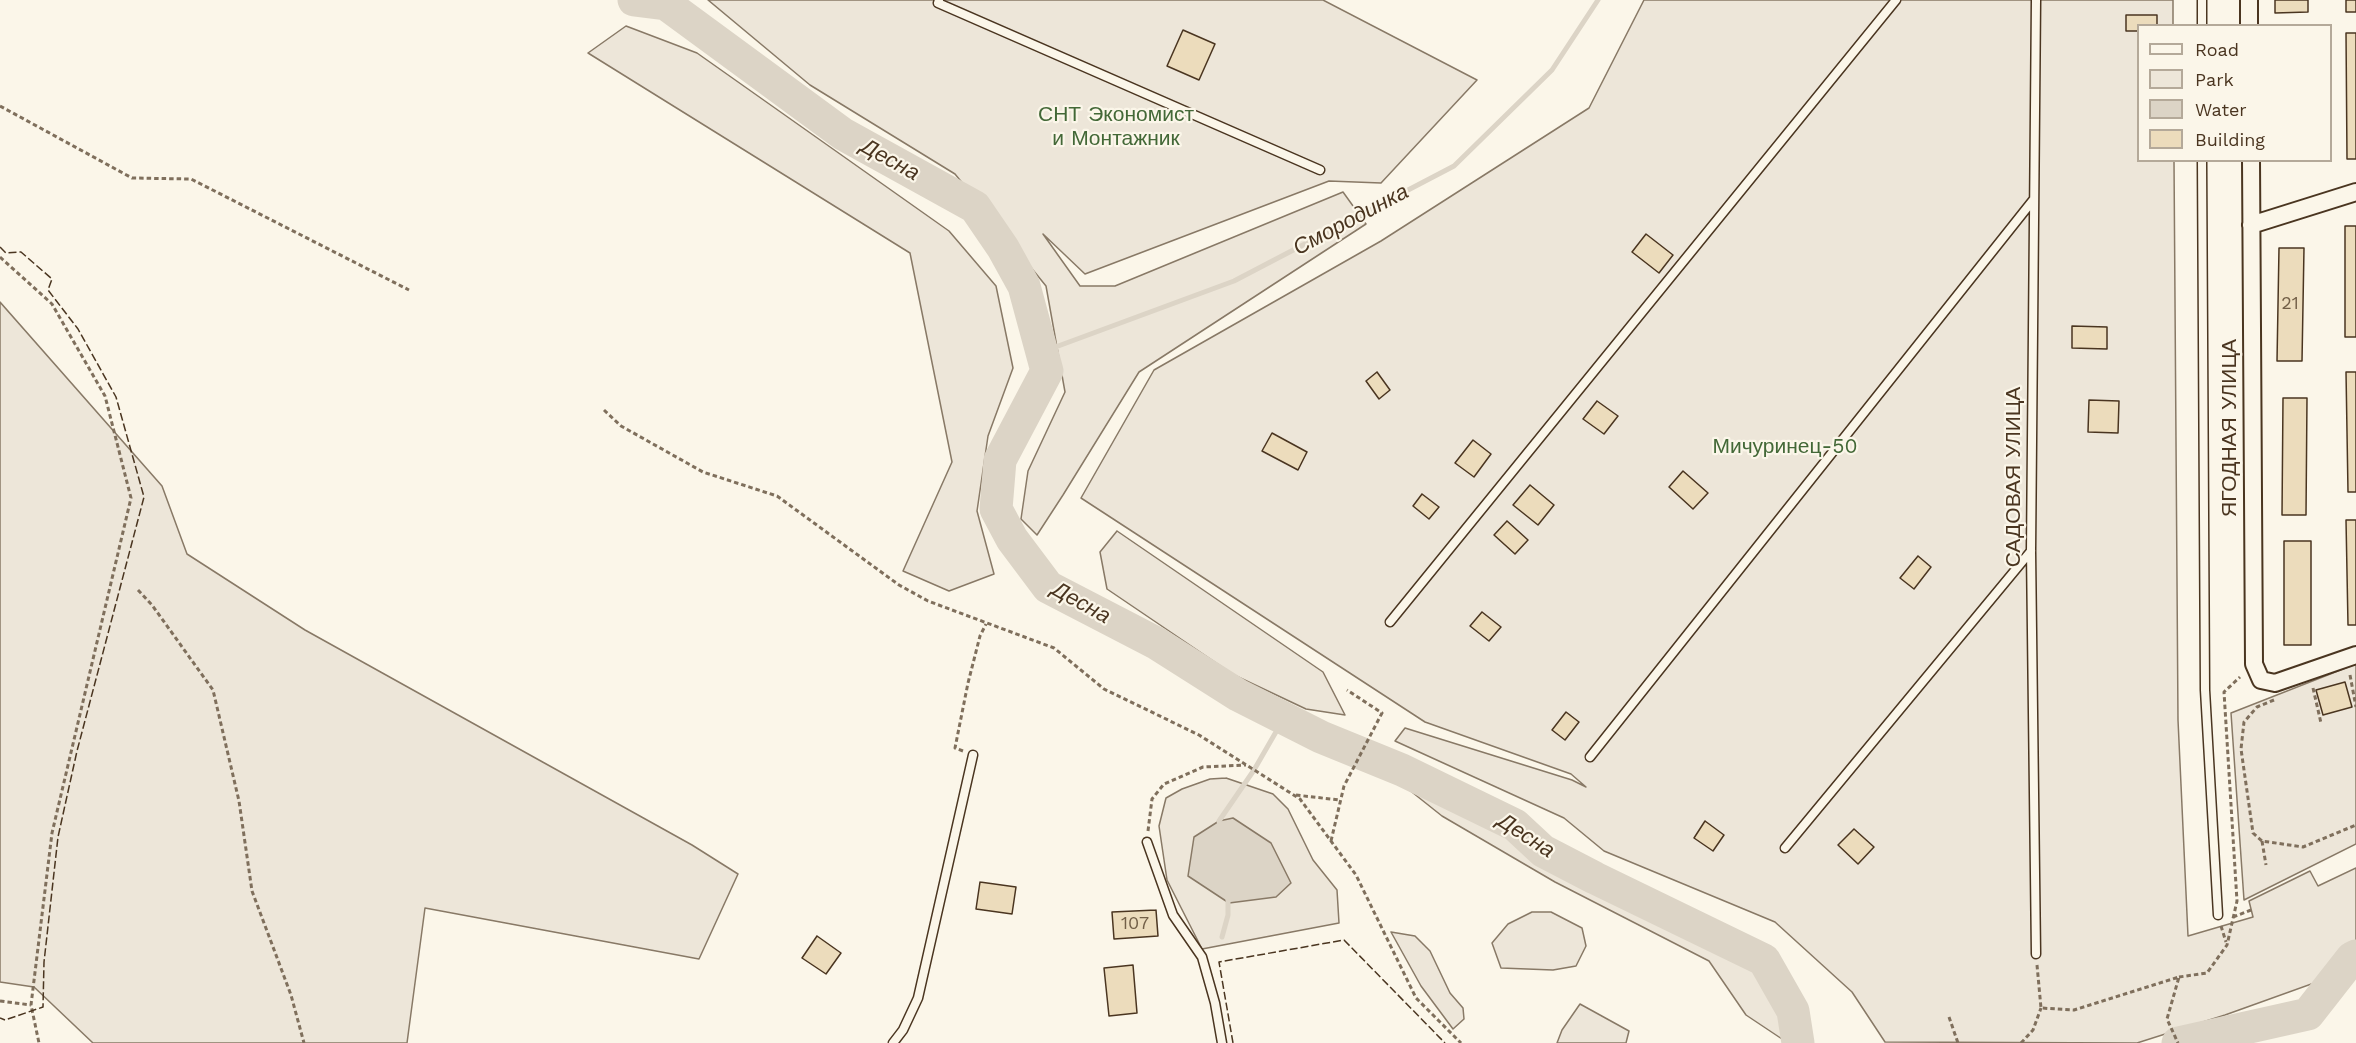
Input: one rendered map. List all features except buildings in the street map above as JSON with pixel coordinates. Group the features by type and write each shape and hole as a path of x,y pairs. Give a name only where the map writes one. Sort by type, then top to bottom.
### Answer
{"street":[{"path":"2249,0 2249,24"},
{"name":"ЯГОДНАЯ УЛИЦА","path":"2251,162 2254,664 2261,680 2277,691"},
{"path":"2251,225 2356,192"},
{"path":"2277,691 2356,655"}],"lane":[{"path":"939,0 938,3 1320,170"},
{"path":"1390,622 1896,0"},
{"name":"САДОВАЯ УЛИЦА","path":"2036,0 2031,551 2036,954"},
{"path":"2202,0 2202,24"},
{"path":"2202,162 2205,690 2218,915"},
{"path":"1590,757 2034,198"},
{"path":"1785,848 2031,551"},
{"path":"893,1043 903,1030 918,998 973,755"},
{"path":"1147,842 1173,915 1203,957 1222,1043"}],"path":[{"path":"0,106 132,178 191,179 409,290"},
{"path":"0,257 52,304 105,396 131,498 52,833 32,1005 39,1043"},
{"path":"604,410 621,426 703,472 777,496 899,585 928,601 1053,648 1104,689 1199,735 1300,799 1356,875 1416,998 1461,1043"},
{"path":"138,590 152,605 213,690 239,801 252,891 291,995 304,1043"},
{"path":"973,755 955,748 968,683 980,636 986,624"},
{"path":"2341,676 2350,673 2356,707"},
{"path":"2321,723 2313,687 2322,683"},
{"path":"1331,841 1344,786 1382,712 1347,690"},
{"path":"2277,691 2244,722 2241,749 2253,833 2262,841 2303,847 2356,825"},
{"path":"1147,842 1152,799 1164,784 1203,767 1246,765"},
{"path":"1294,795 1339,800"},
{"path":"2262,841 2265,865"},
{"path":"2233,917 2252,910"},
{"path":"2218,915 2227,945"},
{"path":"2021,1043 2033,1030 2041,1008 2036,954"},
{"path":"2041,1008 2074,1010 2179,977 2170,1000 2167,1019 2178,1043"},
{"path":"0,1001 32,1005"},
{"path":"1949,1017 1958,1043"}],"green space":[{"name":"СНТ Экономист и Монтажник","path":"708,0 1323,0 1477,80 1381,183 1329,181 1085,274 1043,234 1080,286 1115,286 1343,192 1366,224 1139,372 1037,535 1021,519 1028,471 1065,392 1046,286 955,174 810,85"},
{"name":"Мичуринец-50","path":"1644,0 2173,0 2173,24 2137,24 2137,162 2174,162 2178,720 2188,936 2253,917 2249,901 2310,871 2318,886 2356,868 2356,968 2225,1015 2137,1043 1885,1042 1852,992 1775,922 1604,851 1564,818 1395,741 1405,728 1572,780 1586,787 1571,774 1425,722 1081,498 1154,370 1381,241 1589,108"},
{"path":"626,26 697,53 949,231 996,286 1013,368 988,436 977,511 994,574 949,591 903,571 952,462 910,253 588,53"},
{"path":"0,302 162,486 187,554 305,630 692,845 738,874 699,959 425,908 407,1043 93,1043 34,987 0,982"},
{"path":"1117,531 1323,672 1345,715 1306,709 1234,675 1107,589 1100,552"},
{"path":"2356,664 2356,844 2244,900 2231,713"},
{"path":"1398,761 1441,781 1512,831 1542,857 1761,963 1787,1010 1790,1030 1785,1041 1746,1015 1709,961 1555,882 1442,816 1398,781"},
{"path":"1226,778 1273,794 1288,809 1313,860 1337,890 1339,923 1202,949 1167,880 1159,826 1166,798 1182,789 1210,779"},
{"path":"1532,912 1551,912 1582,928 1586,946 1576,966 1553,970 1501,968 1492,943 1508,924"},
{"path":"1391,932 1415,936 1430,951 1450,993 1463,1008 1464,1019 1453,1029 1421,986"},
{"path":"1580,1004 1629,1031 1626,1043 1557,1043 1562,1030"}],"water":[{"path":"1233,818 1271,843 1291,883 1276,897 1229,903 1188,876 1194,837 1219,821"}],"waterway":[{"name":"Десна","path":"634,0 666,4 843,134 975,207 1003,248 1024,286 1047,371 1000,460 996,509 1012,539 1048,587 1156,643 1238,695 1321,737 1402,770 1515,825 1543,851 1764,960 1793,1011 1798,1043"},
{"name":"Смородинка","path":"1042,352 1234,281 1454,166 1552,70 1598,0"},
{"path":"1220,826 1219,821 1254,770 1284,718"},
{"path":"1222,937 1228,915 1228,898"},
{"name":"Десна","path":"2178,1043 2308,1014 2352,958 2356,956"}],"fence":[{"path":"0,247 6,253 21,252 52,279 48,290 78,329 116,397 144,497 77,751 58,837 44,962 43,1007 5,1020 0,1018"},
{"path":"1233,1043 1219,962 1344,940 1445,1043"}]}
